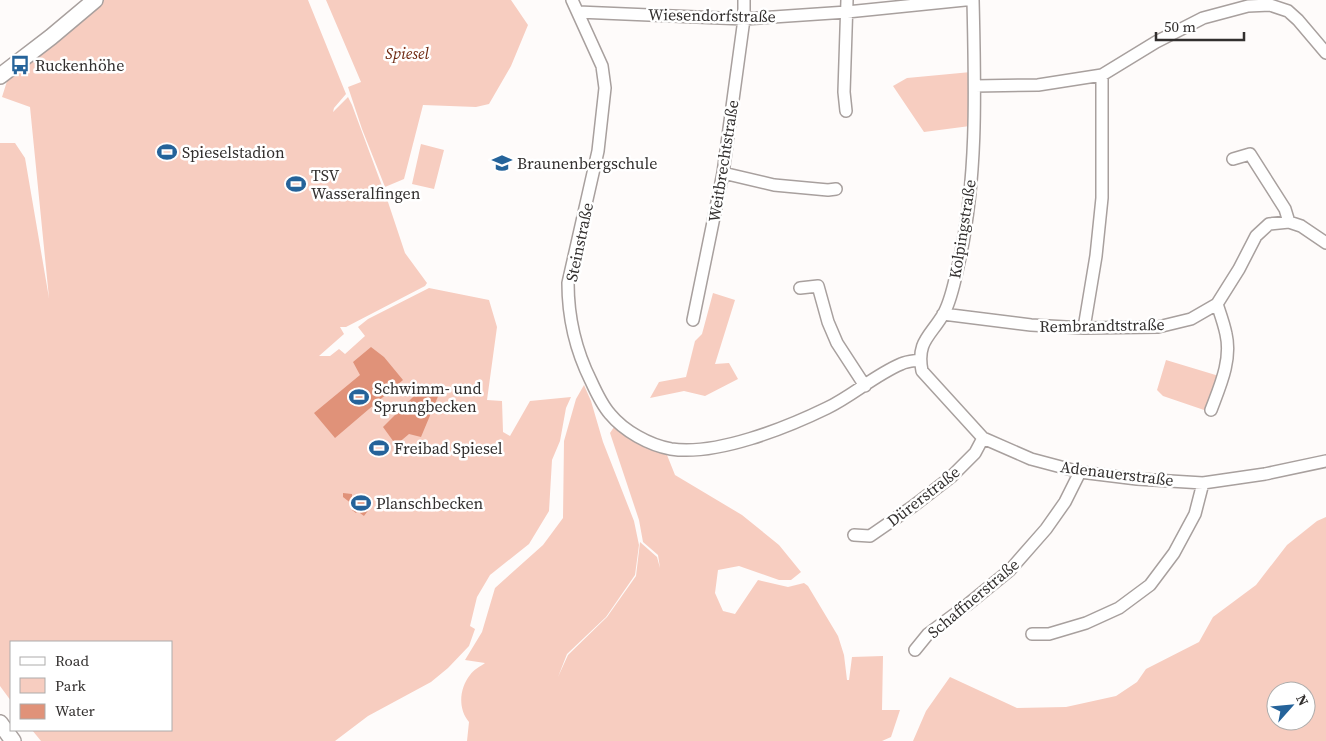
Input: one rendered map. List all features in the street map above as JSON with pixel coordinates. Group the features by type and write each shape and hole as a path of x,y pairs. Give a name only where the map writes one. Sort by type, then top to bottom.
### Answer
{"street":[{"path":"0,76 95,0"},
{"name":"Steinstraße","path":"572,0 602,66 605,88 598,151 568,283 570,312 588,375 608,413 630,432 669,449 701,449 753,438 828,408 864,386"},
{"name":"Weitbrechtstraße","path":"693,320 723,174 744,19 744,0"},
{"path":"846,111 844,92 847,0"},
{"name":"Wiesendorfstraße","path":"578,12 744,19 848,12 966,0"},
{"name":"Kolpingstraße","path":"920,360 924,342 943,314 950,298 964,240 973,146 975,86 973,0"},
{"path":"975,86 1038,85 1102,76 1156,42 1203,18 1248,6 1270,5 1288,12 1298,20 1326,52"},
{"path":"1084,328 1096,256 1102,198 1102,76"},
{"path":"1233,158 1250,154 1285,208 1288,222 1301,226 1326,243"},
{"path":"723,174 774,185 828,190 836,189"},
{"name":"Rembrandtstraße","path":"943,314 1031,325 1084,328 1158,327 1191,319 1217,304 1239,269 1256,236 1269,224 1288,222"},
{"path":"800,288 818,286 828,322 837,342 864,386 902,363 920,360"},
{"path":"1211,410 1224,375 1228,350 1226,334 1217,304"},
{"name":"Adenauerstraße","path":"920,360 922,371 983,438 1031,459 1080,472 1137,479 1203,483 1265,474 1326,461"},
{"name":"Dürerstraße","path":"854,535 870,536 952,477 975,453 983,438"},
{"name":"Schaffnerstraße","path":"915,650 928,634 1010,570 1046,529 1065,502 1080,472"},
{"path":"1032,634 1049,634 1086,624 1120,608 1150,585 1178,545 1194,514 1203,483"},
{"path":"0,723 13,741"}],"green space":[{"path":"101,0 308,0 346,94 334,108 333,112 348,97 388,202 405,253 427,283 425,286 346,327 340,327 344,334 319,356 330,356 339,349 345,354 365,336 358,327 368,319 429,288 489,300 497,327 487,400 502,401 503,432 510,436 530,401 571,397 566,408 560,441 552,460 549,511 529,544 490,575 477,597 470,626 475,629 469,646 448,668 431,682 368,716 335,741 41,741 33,731 172,731 172,641 10,641 10,700 0,686 0,143 15,143 25,158 49,298 30,107 2,97 8,78"},
{"name":"Spiesel","path":"326,0 511,0 528,25 511,66 489,104 476,107 423,105 404,179 385,187 348,87 361,82"},
{"path":"971,72 970,126 924,132 893,86 907,78"},
{"path":"421,144 444,150 434,189 412,184"},
{"path":"713,293 735,300 715,364 729,363 738,379 705,396 684,391 650,398 659,382 686,377 695,341 702,334"},
{"path":"1166,360 1219,376 1207,411 1163,396 1157,390"},
{"path":"584,385 591,401 603,442 634,521 639,545 635,575 606,617 567,654 558,677 568,655 607,617 636,576 640,542 657,557 660,568 658,555 643,542 639,520 610,433 614,427 635,441 667,455 675,475 742,515 779,545 801,572 791,580 779,580 739,566 718,570 715,593 723,611 735,614 758,580 788,587 804,583 808,586 838,636 844,655 847,680 849,680 852,657 883,656 882,710 900,710 891,737 882,741 467,741 469,722 463,711 462,693 471,673 485,663 465,660 482,632 495,588 543,545 563,518 564,441 576,399"},
{"path":"1326,517 1326,741 913,741 926,711 950,677 1017,708 1066,707 1116,696 1137,682 1146,669 1199,642 1213,617 1256,585 1287,545 1317,521"}],"water":[{"name":"Schwimm- und Sprungbecken","path":"371,347 384,357 403,380 335,438 314,413 360,375 353,362"},
{"path":"424,386 439,394 421,437 409,434 396,445 383,427"},
{"name":"Planschbecken","path":"343,493 352,494 352,497 362,499 366,496 372,505 364,516 360,513 361,507 356,513 352,510 352,504 343,497"}],"place":[{"name":"Ruckenhöhe","path":"20,65"},
{"name":"Spieselstadion","path":"167,152"},
{"name":"Braunenbergschule","path":"502,163"},
{"name":"TSV Wasseralfingen","path":"296,184"},
{"name":"Schwimm- und Sprungbecken","path":"359,397"},
{"name":"Freibad Spiesel","path":"379,448"},
{"name":"Planschbecken","path":"361,503"}]}
